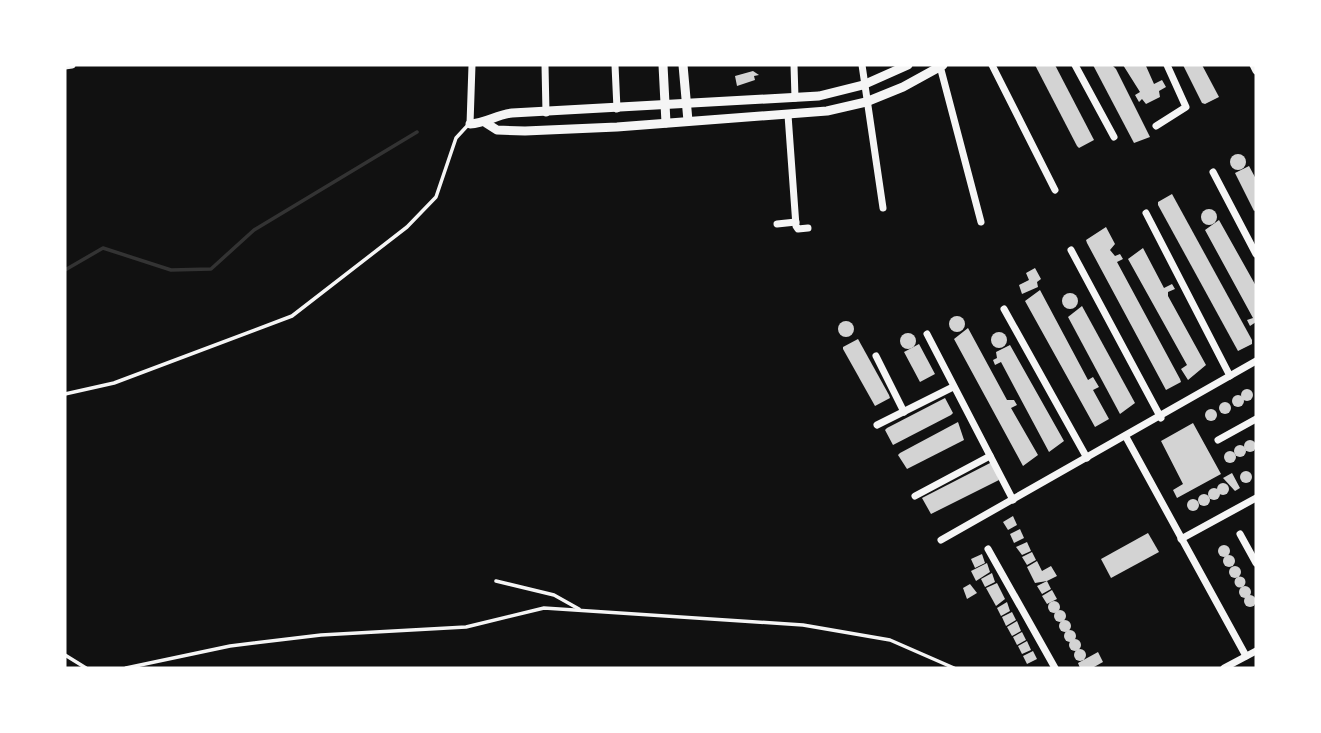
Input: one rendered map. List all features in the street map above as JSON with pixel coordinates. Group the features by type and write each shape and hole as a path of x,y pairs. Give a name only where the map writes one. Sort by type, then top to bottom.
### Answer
{"street":[{"path":"65,66 72,65"},
{"path":"472,65 470,124 486,123 499,115 833,94 863,85 908,65"},
{"path":"545,65 546,113"},
{"path":"615,65 617,109"},
{"path":"663,65 666,123"},
{"path":"683,65 688,121"},
{"path":"794,65 794,98"},
{"path":"862,65 883,208"},
{"path":"992,65 1055,190"},
{"path":"1075,65 1114,137"},
{"path":"1156,126 1186,107 1167,65"},
{"path":"1253,65 1256,71"},
{"path":"486,123 497,130 525,131 788,115 866,102 903,87 941,66 981,222"},
{"path":"788,115 796,222 798,229 808,228"},
{"path":"1213,172 1256,254"},
{"path":"1146,213 1230,376"},
{"path":"777,224 796,222"},
{"path":"1071,250 1161,418"},
{"path":"1004,309 1087,458"},
{"path":"927,334 1013,500"},
{"path":"876,356 904,412"},
{"path":"941,540 1161,418 1256,361"},
{"path":"877,425 953,387"},
{"path":"1218,440 1256,419"},
{"path":"1126,437 1246,656"},
{"path":"915,496 990,456"},
{"path":"1181,539 1256,498"},
{"path":"1240,534 1256,563"},
{"path":"988,549 1055,668"},
{"path":"1224,668 1256,651"}],"lane":[{"path":"65,394 114,383 292,316 407,227 436,197 456,138 470,124"},
{"path":"496,581 554,595 581,610"},
{"path":"126,668 230,646 321,635 466,627 544,608 803,625 890,640 954,668"},
{"path":"65,655 86,668"}],"building":[{"path":"1035,65 1055,65 1094,140 1079,148 1077,146"},
{"path":"1093,65 1112,65 1116,69 1150,137 1134,143"},
{"path":"1123,65 1146,66 1154,84 1162,80 1166,87 1159,91 1160,97 1146,104 1142,99 1139,102 1135,95 1140,92"},
{"path":"1183,65 1202,65 1219,97 1202,103"},
{"path":"753,71 759,75 754,76 755,80 737,86 735,76"},
{"path":"1238,154 1244,156 1244,168 1238,170 1232,168 1230,162 1232,156"},
{"path":"1249,166 1256,179 1254,211 1235,173"},
{"path":"1172,194 1252,340 1252,344 1238,351 1158,205 1158,202"},
{"path":"1209,209 1215,211 1215,223 1209,225 1203,223 1201,217 1203,211"},
{"path":"1219,220 1256,286 1256,322 1250,326 1247,320 1253,318 1205,230"},
{"path":"1106,227 1115,244 1110,250 1115,256 1120,254 1123,259 1117,262 1180,379 1181,382 1166,390 1087,243 1086,240"},
{"path":"1143,248 1164,288 1172,284 1175,289 1168,292 1168,296 1206,365 1188,380 1181,369 1187,365 1128,259"},
{"path":"1035,268 1041,279 1037,282 1038,287 1022,294 1019,285 1029,280 1026,273"},
{"path":"1040,290 1088,380 1093,377 1099,387 1093,390 1109,419 1095,427 1025,301"},
{"path":"1070,293 1076,295 1076,307 1070,309 1064,307 1062,301 1064,295"},
{"path":"1082,306 1135,403 1120,414 1068,317"},
{"path":"957,316 963,318 963,330 957,332 951,330 949,324 951,318"},
{"path":"846,321 852,323 852,335 846,337 840,335 838,329 840,323"},
{"path":"968,328 1007,400 1014,400 1017,405 1011,408 1038,455 1023,466 954,339"},
{"path":"999,332 1005,334 1005,346 999,348 993,346 991,340 993,334"},
{"path":"908,333 914,335 914,347 908,349 902,347 900,341 902,335"},
{"path":"858,339 890,398 875,406 843,349"},
{"path":"919,344 935,374 920,382 904,352"},
{"path":"1010,345 1064,441 1049,452 1001,362 995,365 993,360 997,358 996,352"},
{"path":"1247,389 1253,395 1247,401 1241,395"},
{"path":"1238,395 1244,401 1238,407 1232,401"},
{"path":"945,398 953,413 951,415 893,445 885,430 887,428"},
{"path":"1225,402 1231,408 1225,414 1219,408"},
{"path":"1211,409 1217,415 1211,421 1205,415"},
{"path":"958,422 964,440 907,469 898,455 900,453"},
{"path":"1193,423 1221,474 1177,498 1173,490 1183,484 1161,441"},
{"path":"1250,440 1256,446 1250,452 1244,446"},
{"path":"1240,445 1246,451 1240,457 1234,451"},
{"path":"1230,451 1236,457 1230,463 1224,457"},
{"path":"992,462 999,480 931,514 922,498"},
{"path":"1246,471 1252,477 1246,483 1240,477"},
{"path":"1232,473 1240,488 1235,491 1223,478"},
{"path":"1223,483 1229,489 1223,495 1217,489"},
{"path":"1214,488 1220,494 1214,500 1208,494"},
{"path":"1204,494 1210,500 1204,506 1198,500"},
{"path":"1193,499 1199,505 1193,511 1187,505"},
{"path":"1013,516 1017,525 1008,530 1003,522"},
{"path":"1020,529 1024,538 1014,543 1010,534"},
{"path":"1148,533 1159,552 1111,578 1101,559"},
{"path":"1027,542 1031,551 1022,555 1016,547"},
{"path":"1224,545 1230,551 1224,557 1218,551"},
{"path":"1032,552 1036,560 1027,565 1022,557"},
{"path":"982,554 985,563 975,568 971,559"},
{"path":"1229,555 1235,561 1229,567 1223,561"},
{"path":"1037,561 1042,571 1051,566 1057,576 1035,583 1027,567"},
{"path":"987,563 990,572 976,581 971,571"},
{"path":"1235,566 1241,572 1235,578 1229,572"},
{"path":"992,573 995,582 985,587 981,579"},
{"path":"1240,576 1246,582 1240,588 1234,582"},
{"path":"1047,581 1051,589 1042,594 1037,586"},
{"path":"997,583 1005,599 996,606 986,588"},
{"path":"970,584 977,593 967,599 963,588"},
{"path":"1245,586 1251,592 1245,598 1239,592"},
{"path":"1052,590 1057,599 1047,604 1042,596"},
{"path":"1250,595 1256,601 1250,607 1244,601"},
{"path":"1054,601 1060,607 1054,613 1048,607"},
{"path":"1007,602 1010,611 1001,616 997,608"},
{"path":"1060,610 1066,616 1060,622 1054,616"},
{"path":"1012,612 1016,620 1006,626 1002,617"},
{"path":"1065,620 1071,626 1065,632 1059,626"},
{"path":"1017,621 1021,631 1012,636 1007,627"},
{"path":"1070,630 1076,636 1070,642 1064,636"},
{"path":"1022,632 1026,640 1017,645 1013,637"},
{"path":"1075,639 1081,645 1075,651 1069,645"},
{"path":"1027,641 1031,650 1022,654 1018,646"},
{"path":"1080,649 1086,655 1080,661 1074,655"},
{"path":"1033,651 1037,659 1027,664 1023,656"},
{"path":"1098,652 1103,662 1094,667 1080,668 1078,663"}],"waterway":[{"path":"65,270 103,248 171,270 211,269 254,230 417,132"}]}
